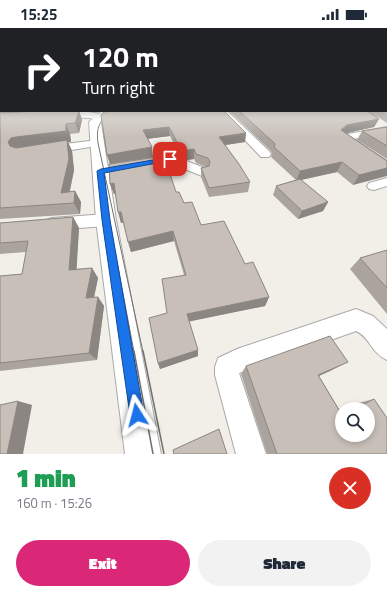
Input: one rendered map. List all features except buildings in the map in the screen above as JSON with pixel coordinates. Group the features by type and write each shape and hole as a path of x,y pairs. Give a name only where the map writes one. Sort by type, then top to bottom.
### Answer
{"street":[{"path":"223,112 265,154"},
{"path":"49,116 106,114"},
{"path":"106,114 95,122 106,220 143,454"},
{"path":"375,122 387,130"},
{"path":"387,130 343,138 387,167"},
{"path":"38,151 98,143"},
{"path":"101,171 170,159 202,172"},
{"path":"38,224 106,220"},
{"path":"251,454 227,375 227,367 237,361 356,320 367,324 387,348"}],"tram line":[{"path":"111,112 101,121 99,125 98,143 143,352"},
{"path":"111,230 134,352"},
{"path":"134,351 153,454"},
{"path":"143,351 164,454"}],"route":[{"path":"137,415 106,220 101,171 170,159"}]}
